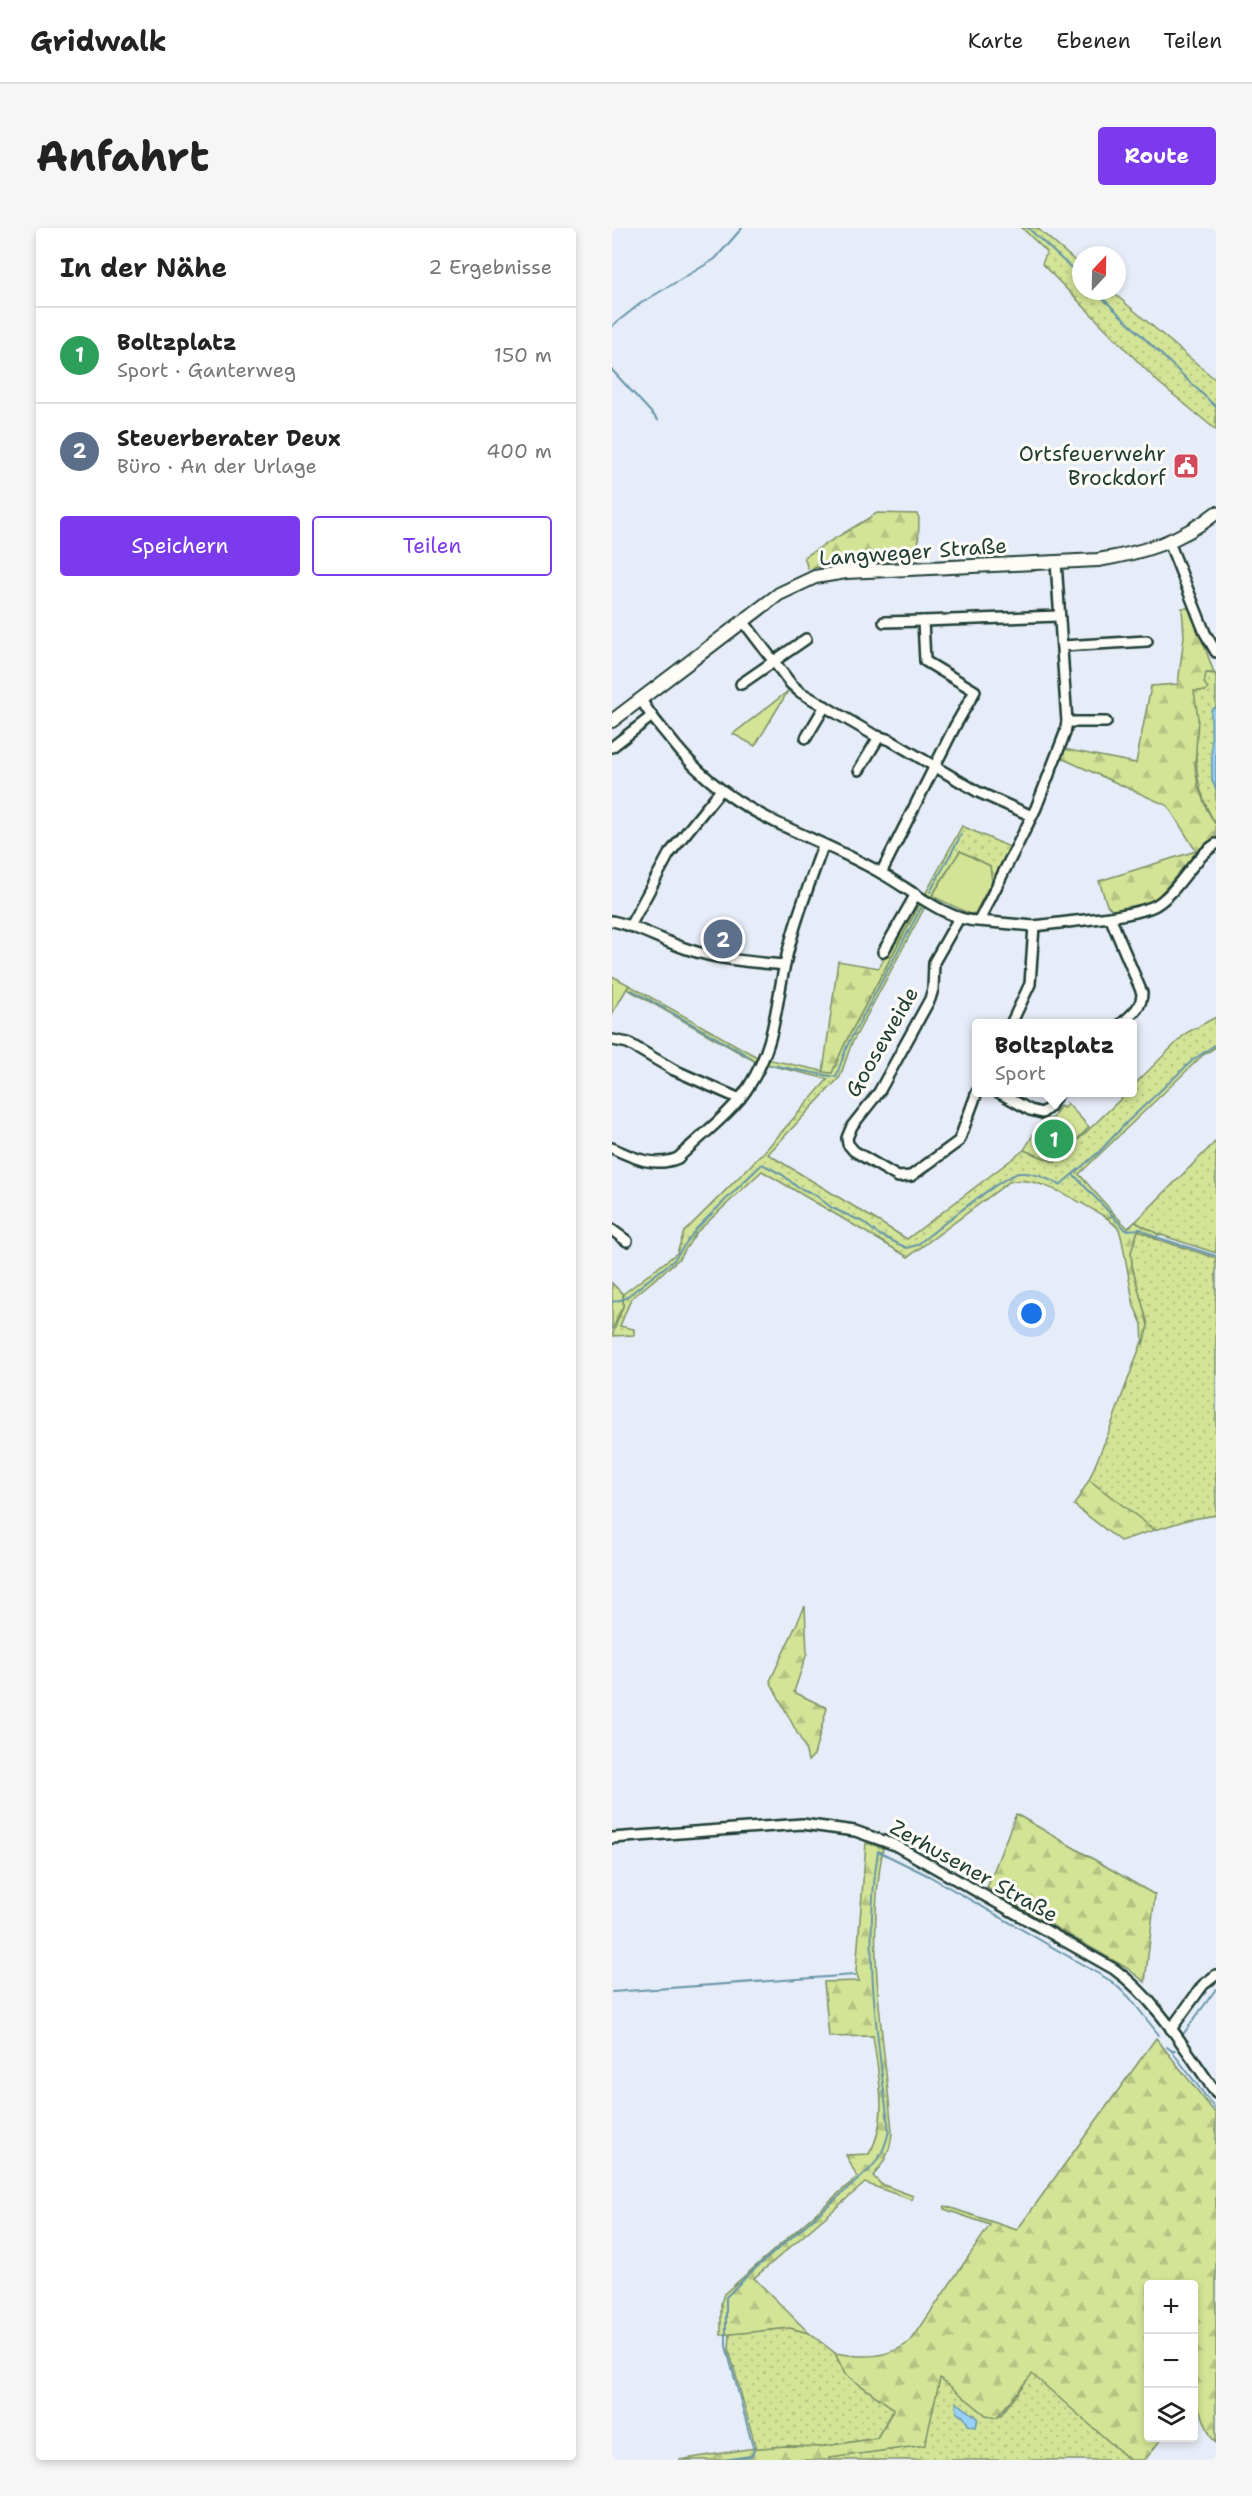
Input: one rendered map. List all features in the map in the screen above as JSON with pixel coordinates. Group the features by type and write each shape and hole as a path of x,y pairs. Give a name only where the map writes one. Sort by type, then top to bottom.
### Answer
{"street":[{"name":"Langweger Straße","path":"612,721 792,586 830,574 1098,560 1125,556 1169,542 1189,532 1216,513"},
{"path":"1169,542 1205,633 1216,652"},
{"path":"979,921 1032,816 1065,733 1067,722 1056,562"},
{"path":"884,622 1059,616"},
{"path":"743,621 795,688 879,737 891,740 978,792 1032,816"},
{"path":"881,873 934,766 975,691 925,661 923,621"},
{"path":"741,684 806,639"},
{"path":"1062,646 1147,640"},
{"path":"641,699 685,759 720,791 766,819 881,873 959,918 1034,926 1110,917 1148,909 1159,903 1195,862 1216,844"},
{"path":"806,738 825,706"},
{"path":"612,747 652,716"},
{"path":"1067,722 1106,722"},
{"path":"859,770 879,737"},
{"path":"630,926 669,854 720,791"},
{"path":"612,1149 651,1162 669,1162 678,1158 740,1099 762,1064 773,1037 785,965 796,922 823,846"},
{"path":"883,952 916,894"},
{"path":"1110,917 1142,993 1142,1001 1138,1008 1126,1019"},
{"name":"Gooseweide","path":"959,918 934,963 933,989 930,999 879,1092 852,1126 847,1138 848,1144 854,1151 898,1177 910,1176 959,1141 974,1097"},
{"path":"612,921 630,926 668,943 713,957 785,965"},
{"path":"1013,1019 1030,984 1034,926"},
{"path":"613,1040 628,1043 674,1070 740,1099"},
{"path":"1007,1097 1030,1110 1042,1113 1050,1107 1055,1097"},
{"path":"612,1230 627,1241"},
{"name":"Zerhusener Straße","path":"612,1838 802,1824 837,1827 874,1837 924,1861 1114,1969 1146,1996 1216,2092"},
{"path":"1171,2030 1203,1985 1216,1975"}],"green space":[{"path":"1022,228 1037,228 1072,258 1072,295 1042,264 1047,252"},
{"path":"1077,300 1122,300 1216,380 1216,430 1158,382"},
{"path":"877,513 917,514 919,518 918,555 915,560 838,564 808,569 804,557"},
{"path":"1182,608 1191,608 1214,673 1206,673 1204,683 1208,688 1205,691 1194,691 1198,718 1195,767 1198,786 1207,810 1216,825 1216,839 1192,858 1154,901 1114,912 1107,905 1099,881 1196,851 1168,806 1061,758 1064,749 1136,763 1151,686 1178,684 1184,636"},
{"path":"1206,673 1216,674 1216,825 1201,791 1196,760 1194,691 1205,691"},
{"path":"788,691 755,746 733,734"},
{"path":"962,826 1012,848 992,881 990,866 960,851 926,905 851,1045 840,1077 768,1154 907,1239 1024,1150 1055,1162 1123,1097 1137,1097 1137,1082 1186,1033 1216,1017 1216,1047 1203,1055 1079,1174 1115,1215 1107,1218 1046,1186 1020,1180 1009,1182 908,1257 762,1171 696,1233 679,1259 631,1299 620,1326 634,1329 634,1335 612,1336 623,1306 623,1294 677,1253 684,1232 764,1152 828,1079 756,1062 627,989 629,985 757,1057 832,1073 845,1043"},
{"path":"960,851 990,866 992,881 975,913 970,914 932,896"},
{"path":"917,899 921,901 845,1043 832,1073 823,1072 838,961 879,968"},
{"path":"612,976 629,985 612,1014"},
{"path":"1067,1103 1089,1127 1055,1162 1024,1150 1042,1120 1053,1118 1060,1106 1064,1108"},
{"path":"1216,1141 1216,1253 1158,1234 1135,1222"},
{"path":"1115,1215 1128,1228 1135,1222 1158,1234 1156,1239 1138,1230 1131,1252 1132,1266 1148,1325 1143,1345 1142,1324 1134,1306 1119,1229 1107,1218"},
{"path":"1138,1230 1156,1239 1216,1258 1216,1515 1187,1520 1155,1530 1089,1480 1148,1325 1132,1266 1131,1252"},
{"path":"612,1283 623,1294 623,1306 612,1330"},
{"path":"1089,1480 1155,1530 1120,1541 1074,1505"},
{"path":"805,1606 807,1653 794,1692 827,1708 814,1755 808,1761 805,1748 770,1681"},
{"path":"1016,1814 1155,1895 1145,1982 1127,1968 987,1888"},
{"path":"866,1843 883,1848 878,1884 876,1955 892,2132 887,2155 873,2176 881,2184 913,2196 912,2200 865,2183 754,2278 809,2333 790,2328 721,2335 721,2303 724,2294 857,2177 846,2155 869,2154 875,2140 881,2112 881,2096 873,2036 829,2037 824,1982 859,1981 856,1971"},
{"path":"1156,2038 1216,2114 1216,2443 1209,2434 1198,2407 1198,2280 1144,2280 1144,2442 1159,2442 1145,2460 1130,2460 1032,2374 997,2417 986,2415 940,2378 925,2445 829,2458 830,2460 679,2460 748,2449 786,2446 820,2447 877,2438 894,2409 845,2374 835,2353 874,2356 893,2351 911,2341 990,2225 944,2209 945,2206 1017,2230"},
{"path":"790,2328 809,2333 835,2353 845,2374 894,2409 877,2438 820,2447 786,2446 756,2449 729,2350 730,2334"},
{"path":"1032,2373 1130,2460 830,2460 828,2458 924,2445 940,2377 986,2415 1001,2415"}],"water":[{"path":"1216,707 1216,790 1212,780 1211,710"},
{"path":"956,2402 978,2418 976,2427 969,2426 963,2416 957,2413"}],"waterway":[{"path":"612,326 641,303 715,259 742,228"},
{"path":"1028,228 1072,269"},
{"path":"1104,300 1216,407"},
{"path":"612,370 658,420"},
{"path":"930,892 961,835"},
{"path":"771,1065 836,1077 847,1046 921,908"},
{"path":"632,990 752,1058"},
{"path":"612,1302 624,1299 674,1260 696,1229 762,1164 783,1175 797,1187 814,1194 832,1208 863,1222 878,1234 907,1248 917,1245 985,1193 1012,1176 1020,1173 1030,1174 1060,1185 1099,1152 1127,1122 1193,1060 1216,1044"},
{"path":"1074,1175 1126,1230 1141,1229 1153,1236 1216,1256"},
{"path":"722,2460 751,2456 754,2451 726,2346 726,2297 749,2274 868,2171 879,2158 889,2131 873,1991 872,1922 878,1851 929,1876 1111,1981 1129,1997 1159,2035"},
{"path":"612,1992 855,1975"},
{"path":"1184,2033 1216,1989"},
{"path":"1167,2047 1175,2050"},
{"path":"1171,2050 1216,2110"}],"place":[{"name":"Ortsfeuerwehr Brockdorf","path":"1186,466"},
{"name":"Steuerberater Deux","path":"723,939"},
{"name":"Boltzplatz","path":"1054,1139"}]}
